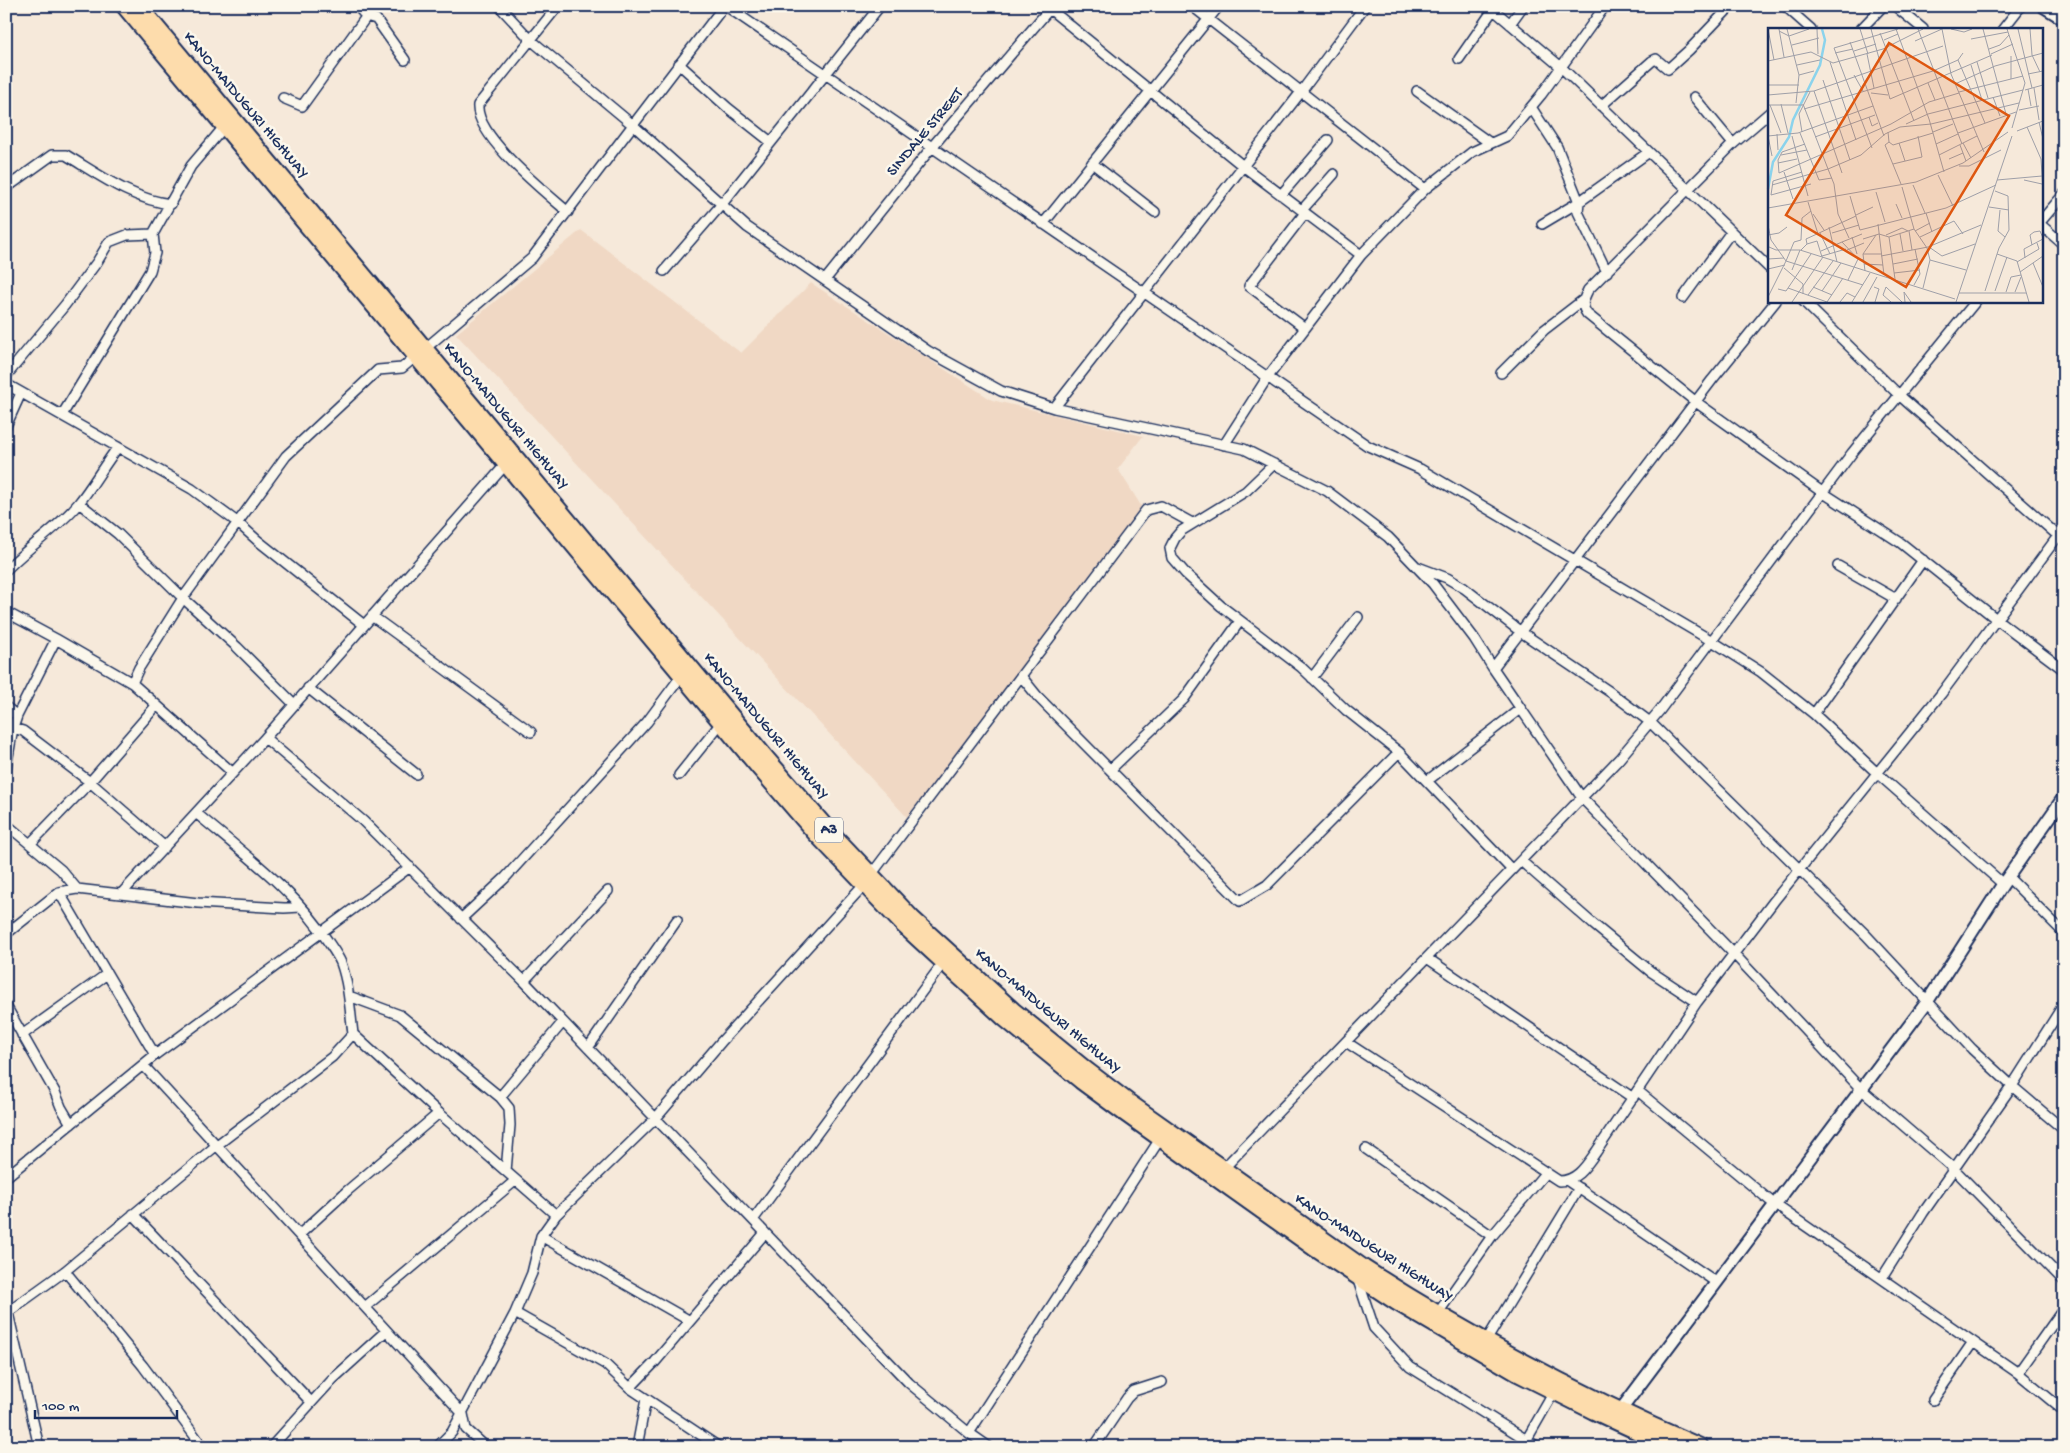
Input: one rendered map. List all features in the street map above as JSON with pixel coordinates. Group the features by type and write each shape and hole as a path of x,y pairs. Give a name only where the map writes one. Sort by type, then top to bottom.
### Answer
{"highway":[{"name":"KANO-MAIDUGURI HIGHWAY","path":"124,6 224,127 420,351 768,760 867,880 943,963 1005,1019 1067,1070 1160,1139 1220,1173 1364,1268 1438,1313 1671,1447"},
{"name":"KANO-MAIDUGURI HIGHWAY","path":"139,6 420,351 506,464 721,723 816,834 1047,1038 1357,1277 1472,1348 1554,1392 1700,1447"}],"street":[{"path":"357,6 366,16 376,19 405,60"},
{"path":"283,98 302,106 374,6"},
{"path":"499,6 531,40 633,125 747,227 928,351 1001,391 1054,408 1244,449 1327,491 1388,537 1433,584 1474,638 1492,668 1582,798 1734,954 1861,1089 1954,1169 2064,1282"},
{"path":"558,6 478,105 477,113 482,124 515,166 568,212"},
{"path":"132,684 139,668 183,598 286,456 378,370 402,368 532,258 725,6 1368,446 1420,469 1712,641 1761,672 1814,714 1877,773 2064,933"},
{"path":"664,272 722,204 880,6"},
{"path":"1192,6 1425,189"},
{"path":"1043,224 1219,6"},
{"path":"1510,24 1523,6"},
{"path":"1224,445 1267,378 1361,255 1425,189 1472,152 1507,136 1531,107 1605,6"},
{"path":"1601,106 1652,61 1656,59 1668,69 1731,6"},
{"path":"1785,6 1810,28"},
{"path":"1862,28 1883,6"},
{"path":"1895,6 1922,28"},
{"path":"2004,28 2022,6"},
{"path":"2043,6 2064,19"},
{"path":"1050,7 1243,166 1361,255"},
{"name":"SINDALE STREET","path":"825,280 1050,7"},
{"path":"1054,408 1301,92 1362,8"},
{"path":"1459,59 1491,8 1561,67 1768,267"},
{"path":"679,64 728,108 771,142"},
{"path":"1417,91 1490,143"},
{"path":"1694,97 1733,144"},
{"path":"1531,107 1557,147 1579,202 1578,212 1607,272"},
{"path":"1501,373 1544,330 1583,300 1588,290 1733,144 1768,114"},
{"path":"62,415 150,271 154,254 153,234 191,166 224,127"},
{"path":"1282,195 1328,140"},
{"path":"1542,224 1579,202 1649,152"},
{"path":"6,188 52,156 66,155 140,196 153,202 171,204"},
{"path":"1092,162 1155,212"},
{"path":"1305,328 1249,286 1303,212 1334,174"},
{"path":"2042,222 2064,194"},
{"path":"2042,224 2064,245"},
{"path":"1683,298 1731,232"},
{"path":"6,376 65,304 97,262 109,242 127,235 153,234"},
{"path":"1583,300 1583,308 1588,314 1696,402 1822,492 1902,543 1995,618 2064,670"},
{"path":"1492,668 1775,302"},
{"path":"1804,302 1899,395 2060,539"},
{"path":"1220,1173 1619,759 1712,641 1822,492 1975,302"},
{"path":"6,384 192,489 237,522 364,625"},
{"path":"6,426 21,393"},
{"path":"6,570 32,545 53,530 79,503 101,468 118,447"},
{"path":"121,894 265,738 506,464"},
{"path":"1274,464 1246,491 1217,510 1192,523 1175,538 1170,548 1172,558 1186,574 1240,621 1301,667 1346,710 1399,752 1512,870"},
{"path":"79,503 118,534 294,704"},
{"path":"437,1447 452,1432 463,1414 515,1313 532,1273 541,1236 556,1215 656,1118 721,1042 867,880 1146,510 1161,506 1192,523"},
{"path":"1568,1181 1584,1169 1697,1002 1800,869 1941,694 1995,618 2060,539 2064,528"},
{"path":"1814,714 1923,560"},
{"path":"1415,566 1447,578 1464,588 1521,632 1610,692 1650,722 1866,935 1927,1002 2012,1086 2063,1127"},
{"path":"1838,566 1896,599"},
{"path":"6,612 132,684 233,773"},
{"path":"372,616 531,732"},
{"path":"1312,678 1358,617"},
{"path":"1110,770 1184,700 1240,621"},
{"path":"6,768 10,730 56,639"},
{"path":"462,919 505,878 647,722 682,675"},
{"path":"1021,676 1038,697 1240,901 1267,885 1399,752"},
{"path":"308,688 416,774"},
{"path":"30,844 90,782 156,706"},
{"path":"6,707 17,716"},
{"path":"1427,782 1520,709"},
{"path":"679,775 721,723"},
{"path":"10,730 23,731 90,782 165,847"},
{"path":"265,738 363,821 524,981 909,1383 969,1433 989,1447"},
{"path":"1617,1416 1927,1002 2005,881 2063,798"},
{"path":"196,813 258,866 301,908 322,932 340,962 349,996 353,1034 439,1113 556,1215"},
{"path":"6,824 61,870 77,889"},
{"path":"1521,861 1593,924 1650,970 1697,1002"},
{"path":"6,1177 155,1055 410,867"},
{"path":"6,918 9,932 59,892 77,889 198,903 301,908"},
{"path":"59,892 155,1055"},
{"path":"524,981 608,892"},
{"path":"588,1048 677,920"},
{"path":"1427,958 1635,1095 1774,1204 2018,1373 2064,1411"},
{"path":"753,1220 943,963"},
{"path":"22,1035 107,974"},
{"path":"349,996 400,1015 500,1097 509,1108 510,1124 506,1171"},
{"path":"1882,1278 1923,1213 2012,1086 2064,1004"},
{"path":"6,1006 71,1124"},
{"path":"500,1097 563,1022"},
{"path":"39,1447 7,1308 65,1271 217,1145 332,1056 353,1034"},
{"path":"1346,1042 1546,1172 1559,1180 1568,1181 1579,1188 1716,1282"},
{"path":"143,1065 463,1414 466,1429 483,1446"},
{"path":"299,1235 347,1191 439,1113"},
{"path":"969,1433 976,1419 1160,1139"},
{"path":"1366,1149 1492,1236"},
{"path":"1438,1313 1492,1236 1546,1172"},
{"path":"364,1307 516,1180"},
{"path":"1486,1341 1579,1188"},
{"path":"133,1214 311,1402"},
{"path":"630,1388 655,1362 765,1233"},
{"path":"541,1236 690,1321"},
{"path":"65,1271 143,1366 203,1447"},
{"path":"1357,1277 1374,1328 1410,1367 1538,1447"},
{"path":"2018,1373 2064,1308"},
{"path":"515,1313 605,1364 630,1388 719,1447"},
{"path":"271,1447 333,1379 386,1331"},
{"path":"1933,1400 1973,1342"},
{"path":"1094,1447 1127,1398 1134,1392 1162,1382"},
{"path":"1527,1439 1554,1392"},
{"path":"637,1447 646,1398"}],"shaded area":[{"path":"581,230 741,353 811,283 992,400 1143,436 1118,469 1145,512 907,817 456,334"}]}
